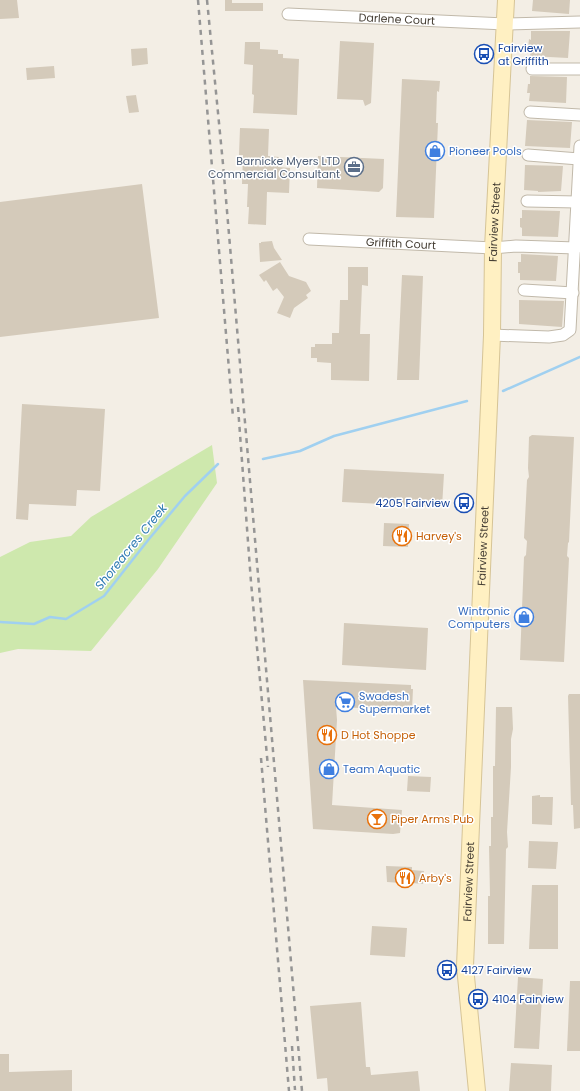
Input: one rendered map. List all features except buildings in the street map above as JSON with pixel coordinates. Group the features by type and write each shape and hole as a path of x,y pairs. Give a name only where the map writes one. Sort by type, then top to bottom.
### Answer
{"main road":[{"name":"Fairview Street","path":"477,1091 465,966 492,335 493,248 506,0"}],"street":[{"name":"Darlene Court","path":"288,14 505,24 580,22"},
{"path":"532,69 580,69"},
{"path":"530,112 580,115"},
{"path":"492,335 534,337 563,335 570,330 576,248 580,146"},
{"path":"528,155 579,159"},
{"path":"527,201 577,202"},
{"name":"Griffith Court","path":"309,239 493,248 516,246 576,248"},
{"path":"524,290 573,293"}],"green space":[{"path":"212,445 217,483 158,569 91,651 18,649 0,653 0,557 30,542 71,536 91,517"}],"waterway":[{"name":"Shoreacres Creek","path":"503,391 580,357"},
{"name":"Shoreacres Creek","path":"263,459 300,451 334,436 467,401"},
{"name":"Shoreacres Creek","path":"0,622 34,624 50,617 66,619 104,596 185,496 218,464"}],"railway":[{"path":"198,0 233,417"},
{"path":"207,0 223,164 302,1091"},
{"path":"238,407 251,582 268,767"},
{"path":"261,758 289,1091"},
{"path":"292,1046 295,1090"}],"place":[{"name":"Fairview at Griffith","path":"484,54"},
{"name":"Pioneer Pools","path":"435,151"},
{"name":"Barnicke Myers LTD Commercial Consultant","path":"354,167"},
{"name":"4205 Fairview","path":"464,503"},
{"name":"Harvey's","path":"402,536"},
{"name":"Wintronic Computers","path":"524,617"},
{"name":"Swadesh Supermarket","path":"345,702"},
{"name":"D Hot Shoppe","path":"327,735"},
{"name":"Team Aquatic","path":"329,769"},
{"name":"Piper Arms Pub","path":"377,819"},
{"name":"Arby's","path":"405,878"},
{"name":"4127 Fairview","path":"447,970"},
{"name":"4104 Fairview","path":"478,999"}]}
